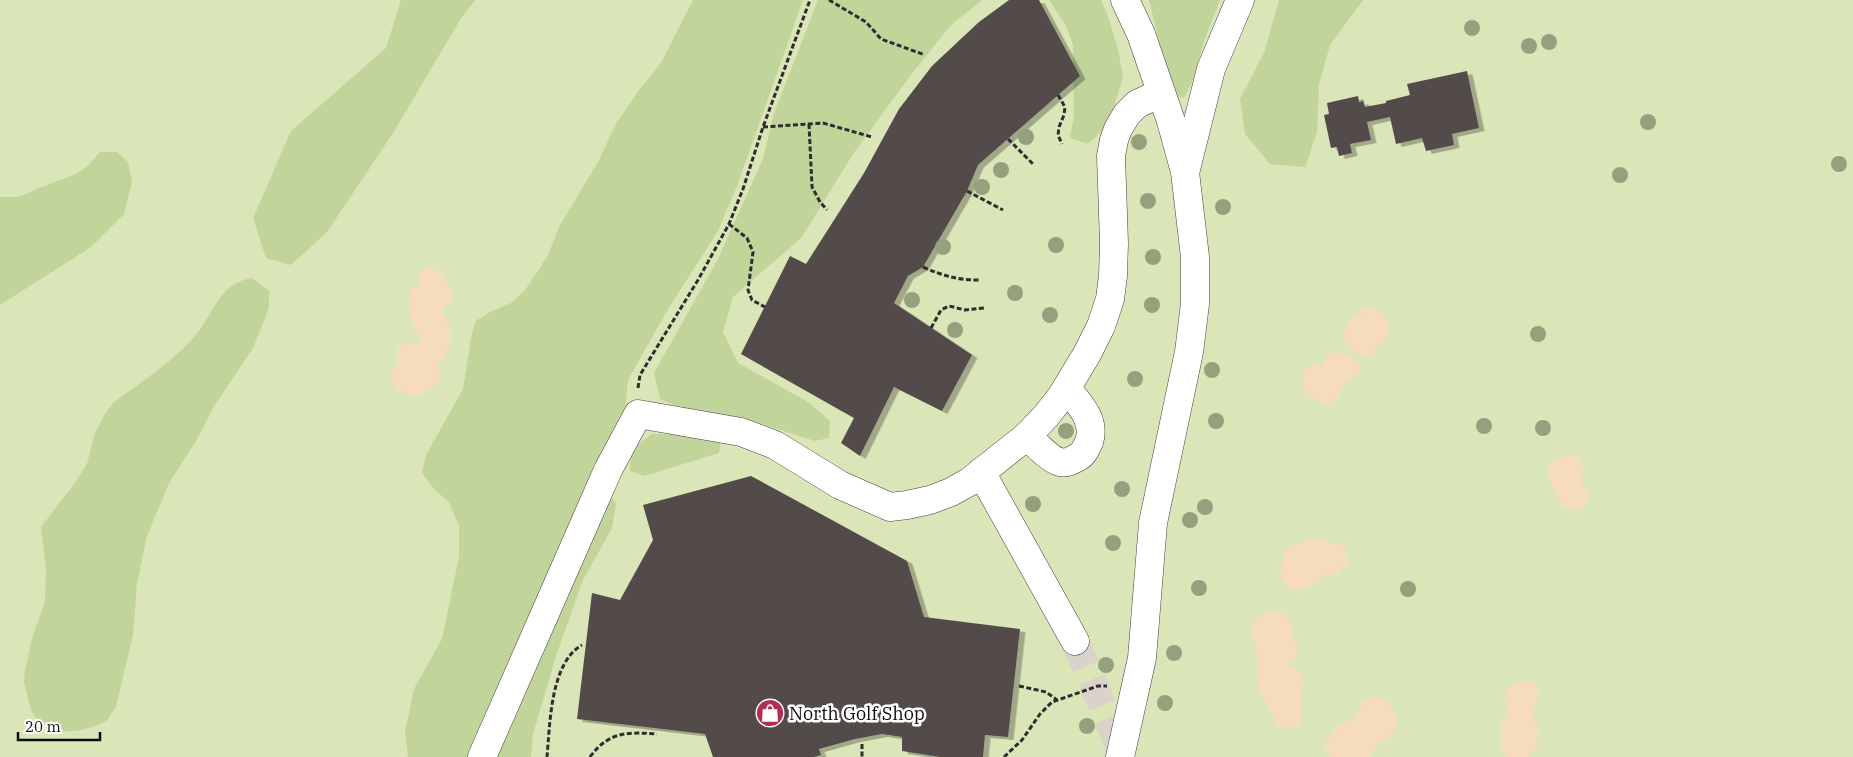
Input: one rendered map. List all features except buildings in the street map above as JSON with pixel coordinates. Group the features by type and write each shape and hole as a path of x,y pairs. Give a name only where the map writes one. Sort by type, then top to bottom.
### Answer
{"lane":[{"path":"1120,757 1142,658 1153,523 1189,352 1194,304 1195,257 1185,172 1171,121 1141,34 1125,0"},
{"path":"1185,172 1211,69 1240,0"},
{"path":"482,757 608,470 638,414 741,432 788,452 840,485 890,507 930,500 951,492 981,472 1027,436 1046,416 1066,389 1101,326 1110,299 1113,276 1114,243 1111,156 1114,140 1127,114 1137,104 1161,93"},
{"path":"1027,436 1060,463 1070,462 1081,456 1087,447 1091,434 1091,425 1082,407 1066,389"},
{"path":"981,472 1075,642"}],"path":[{"path":"638,414 636,399 640,375 698,280 729,224 810,0"},
{"path":"829,0 866,22 881,40 925,55"},
{"path":"1058,95 1065,107 1058,134 1062,144"},
{"path":"763,127 823,123 872,137"},
{"path":"809,124 812,187 827,210"},
{"path":"1008,139 1033,164"},
{"path":"967,191 1003,210"},
{"path":"729,224 747,238 753,252 748,290 752,300 765,307"},
{"path":"923,267 946,277 980,280"},
{"path":"931,328 941,310 949,306 964,310 984,308"},
{"path":"547,757 551,703 563,668 574,650 582,646"},
{"path":"1019,686 1046,692 1057,701"},
{"path":"1004,757 1022,740 1040,714 1052,702 1098,686 1112,686 1135,691"},
{"path":"590,757 612,736 631,732 657,734"},
{"path":"862,744 862,757"}],"green space":[{"path":"0,0 1853,0 1853,757 0,757"},
{"path":"401,0 475,0 460,20 393,133 327,232 291,265 266,258 253,218 291,131 386,48"},
{"path":"693,0 803,0 737,186 718,231 668,309 628,380 625,410 606,490 616,504 612,528 583,580 556,656 533,734 531,757 408,757 405,732 414,689 442,639 459,557 459,526 449,502 435,490 422,473 426,455 463,389 472,333 476,321 490,312 511,303 525,290 536,274 548,255 560,225 598,162 616,124 639,90 661,63"},
{"path":"818,0 982,0 950,26 910,76 853,154 802,237 733,297 723,332 738,363 808,402 830,421 829,438 815,441 753,421 698,415 660,399 654,373 717,261 763,159 773,116"},
{"path":"1049,0 1101,0 1118,49 1123,77 1108,125 1088,144 1070,138 1074,115 1073,44 1065,24"},
{"path":"1149,0 1220,0 1204,41 1193,80 1184,98 1178,97 1162,53"},
{"path":"1279,0 1363,0 1330,45 1319,84 1317,132 1305,167 1270,164 1245,134 1240,99 1264,53"},
{"path":"100,152 117,152 128,162 132,182 124,214 91,247 0,305 0,197 19,197 76,174 88,166"},
{"path":"252,278 269,291 269,308 253,348 215,405 196,441 169,483 147,536 137,583 133,635 116,706 107,721 95,726 81,730 61,732 53,730 41,723 33,714 24,682 32,638 45,602 46,568 41,527 87,464 94,436 104,415 113,403 179,352 198,332 225,292 241,281"},
{"path":"652,434 679,434 721,441 719,453 644,476 630,471 631,458 635,449"}],"sand":[{"path":"426,267 442,274 451,290 451,302 443,308 442,313 450,328 450,340 447,351 437,365 440,373 439,382 426,392 411,395 396,388 392,382 391,375 397,363 399,345 407,341 417,344 421,341 409,308 409,297 412,288 418,286 420,273"},
{"path":"1365,307 1379,311 1386,319 1389,329 1387,336 1371,356 1357,354 1347,345 1343,337 1347,322 1359,314"},
{"path":"1340,352 1356,360 1360,371 1356,376 1347,381 1334,401 1328,404 1320,403 1304,389 1305,368 1314,364 1322,367 1328,355"},
{"path":"1571,454 1579,458 1582,465 1581,482 1587,492 1588,499 1583,509 1572,510 1563,507 1550,483 1548,475 1552,463"},
{"path":"1309,539 1343,546 1346,548 1347,564 1338,574 1323,575 1317,582 1308,586 1289,589 1280,576 1284,552 1288,547"},
{"path":"1280,611 1287,616 1292,626 1291,639 1299,648 1294,661 1288,666 1300,672 1303,680 1300,724 1292,728 1277,725 1258,685 1256,648 1251,632 1252,624 1258,617 1268,612"},
{"path":"1530,680 1538,688 1539,692 1532,715 1538,726 1537,743 1528,757 1507,757 1502,754 1500,723 1508,713 1505,698 1507,689 1515,684"},
{"path":"1370,697 1383,698 1391,706 1396,721 1394,732 1390,737 1379,742 1375,751 1369,757 1330,757 1326,747 1330,736 1338,726 1356,719 1361,703"}],"tunnel":[{"path":"1075,641 1124,757"}],"place":[{"name":"North Golf Shop","path":"770,713"}]}
